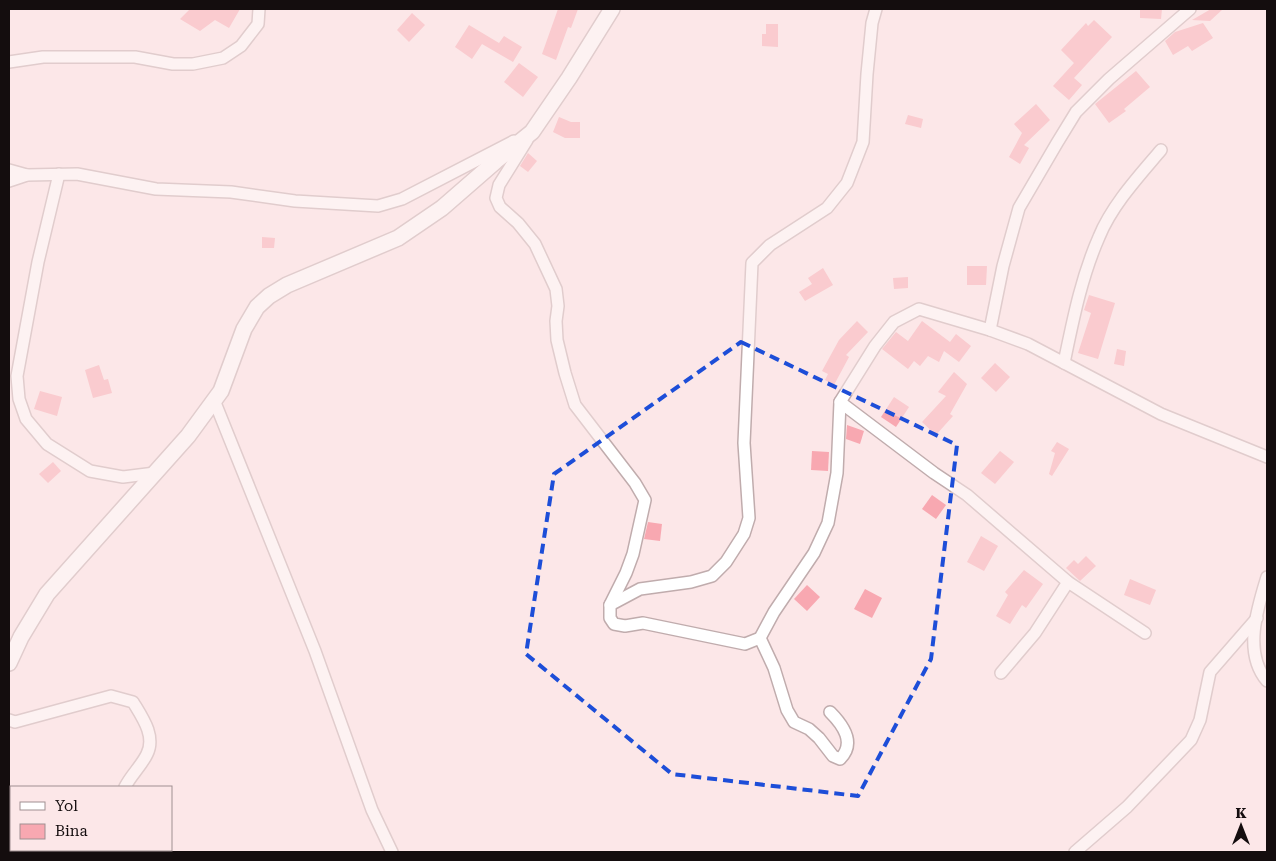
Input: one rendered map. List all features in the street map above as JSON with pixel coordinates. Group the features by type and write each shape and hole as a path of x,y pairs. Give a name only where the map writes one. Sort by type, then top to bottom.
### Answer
{"street":[{"path":"9,62 43,57 135,56 173,64 193,64 223,58 241,46 258,24 260,9"},
{"path":"612,9 499,185 496,198 500,207 518,223 535,244 556,290 558,306 556,321 557,340 575,405 635,483 645,500 633,554 610,605 610,618 614,624 625,626 643,623 745,644 760,638 774,612 814,553 828,523 837,473 840,402 875,346 894,322 919,309 990,330 1028,344 1161,414 1267,456"},
{"path":"610,605 640,589 691,582 712,576 726,562 744,534 750,518 744,443 752,263 770,245 827,208 847,183 863,142 867,74 872,23 876,9"},
{"path":"990,330 1003,266 1019,208 1076,112 1110,79 1190,9"},
{"path":"9,181 27,175 77,174 156,189 231,192 295,200 378,206 402,199 532,132"},
{"path":"9,663 15,636 48,594 188,436 221,391 244,329 257,307 269,296 287,285 398,238 442,208 532,132"},
{"path":"1064,363 1079,292 1099,236 1123,196 1161,150"},
{"path":"9,170 27,175"},
{"path":"59,174 38,262 17,376 19,399 26,419 47,444 90,472 123,477 155,473"},
{"path":"214,400 315,651 372,810 392,852"},
{"path":"840,402 934,473 967,495 1068,582 1145,633"},
{"path":"1267,577 1256,618 1253,649 1260,672 1267,681"},
{"path":"1001,673 1035,633 1068,582"},
{"path":"1075,852 1127,806 1191,740 1200,720 1210,672 1256,618"},
{"path":"760,638 774,668 787,710 794,722 809,729 833,756 840,759 846,753 848,738 841,723 830,712"},
{"path":"9,720 15,722 111,696 132,702 150,735 148,753 126,786"}],"highlighted area":[{"path":"741,342 957,445 931,659 858,796 672,774 526,654 554,474"}],"building":[{"path":"190,9 240,9 229,28 215,20 200,31 180,19"},
{"path":"558,9 578,9 571,28 568,27 556,60 542,54"},
{"path":"1140,9 1162,9 1161,19 1140,18"},
{"path":"1211,9 1223,9 1210,21 1192,20"},
{"path":"412,13 425,25 409,42 397,30"},
{"path":"1094,20 1112,37 1074,78 1082,85 1069,100 1053,86 1074,63 1061,50 1086,23 1088,26"},
{"path":"1203,23 1213,38 1192,51 1188,46 1173,55 1165,41 1175,32"},
{"path":"766,24 778,24 778,47 762,46 762,34 766,34"},
{"path":"469,25 499,43 504,36 522,47 513,62 482,44 472,59 455,47"},
{"path":"519,63 538,77 523,97 504,82"},
{"path":"1136,71 1150,87 1124,109 1126,111 1109,123 1095,104"},
{"path":"1036,104 1050,120 1024,145 1029,148 1020,164 1009,157 1022,133 1014,124"},
{"path":"908,115 923,119 921,128 905,124"},
{"path":"559,117 571,122 580,122 580,138 565,138 553,132"},
{"path":"528,153 537,161 528,172 520,166"},
{"path":"262,237 275,238 274,248 262,248"},
{"path":"967,266 987,266 986,285 967,285"},
{"path":"823,268 833,285 805,301 799,292 812,284 808,278"},
{"path":"908,277 908,288 894,289 893,278"},
{"path":"1089,295 1115,303 1098,359 1078,353 1091,313 1084,310"},
{"path":"857,321 868,332 846,355 849,357 834,385 825,380 828,374 822,371 839,340"},
{"path":"922,321 950,342 956,334 971,346 959,362 944,351 939,362 928,356 920,366 914,361 908,369 882,349 896,332 908,341"},
{"path":"1117,349 1126,351 1124,366 1114,364"},
{"path":"995,363 1010,377 996,392 981,378"},
{"path":"99,365 104,380 108,379 112,393 93,398 85,370"},
{"path":"954,372 967,384 950,414 953,416 936,435 922,422 946,396 938,392"},
{"path":"40,391 62,397 57,416 34,409"},
{"path":"894,397 909,407 896,427 881,417"},
{"path":"847,425 864,431 860,444 846,439"},
{"path":"1057,442 1069,449 1052,476 1049,474 1055,453 1051,451"},
{"path":"812,451 829,452 828,471 811,470"},
{"path":"1000,451 1014,462 995,484 981,473"},
{"path":"53,462 61,471 48,483 39,474"},
{"path":"932,495 946,505 936,519 922,509"},
{"path":"648,522 662,524 660,541 644,539"},
{"path":"981,536 998,546 984,571 967,562"},
{"path":"1086,556 1096,566 1080,581 1066,568 1074,560 1078,564"},
{"path":"1024,570 1043,584 1026,608 1022,605 1010,624 996,616 1008,595 1005,592"},
{"path":"1130,579 1156,590 1150,605 1124,595"},
{"path":"807,585 820,597 807,611 794,599"},
{"path":"865,589 882,598 872,618 854,609"}]}
